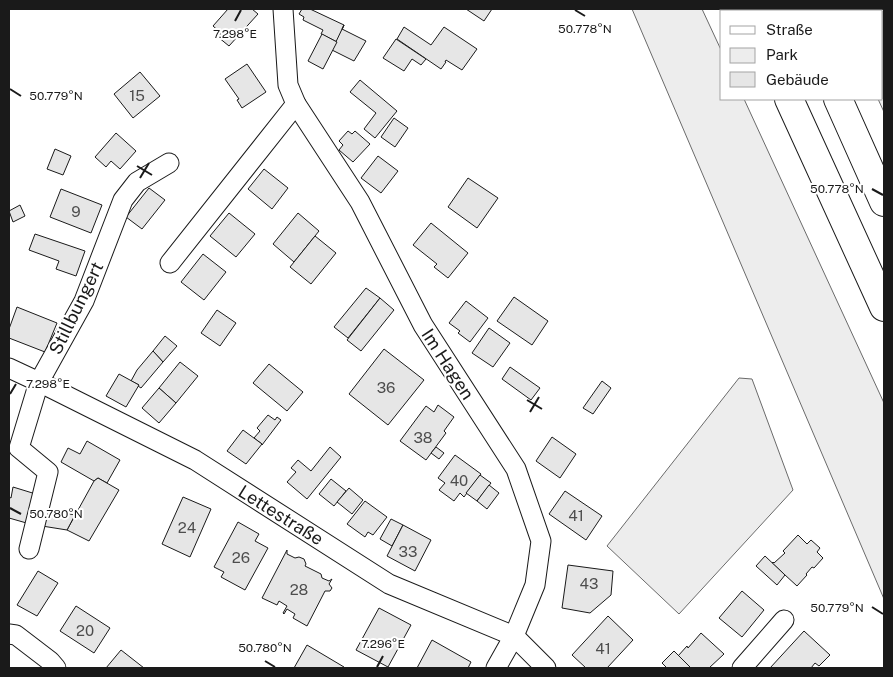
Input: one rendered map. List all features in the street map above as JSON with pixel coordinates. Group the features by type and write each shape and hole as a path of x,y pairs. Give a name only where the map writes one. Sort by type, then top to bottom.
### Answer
{"highway":[{"path":"789,100 884,307"},
{"path":"838,100 884,202"}],"street":[{"name":"Im Hagen","path":"283,9 288,85 296,104 360,202 423,325 516,469 541,541 535,585 514,636 496,668"},
{"path":"170,263 296,104"},
{"name":"Stillbungert","path":"29,549 48,472 19,448 39,382 84,301 123,200 137,182 169,163"},
{"name":"Lettestraße","path":"9,368 195,460 390,584 514,636 546,668"},
{"path":"742,668 784,620"},
{"path":"9,634 16,635 50,661 56,668"}],"green space":[{"path":"632,9 702,9 720,48 720,100 744,100 884,403 884,599"},
{"path":"884,9 884,112 878,100 883,100 883,10 840,10"},
{"path":"739,378 752,379 793,490 679,614 607,546"}],"building":[{"path":"228,9 252,9 258,14 229,46 218,37 221,33 213,26"},
{"path":"302,9 310,9 344,25 337,42 321,34 323,30 303,20 304,17 299,14"},
{"path":"466,9 492,9 484,21"},
{"path":"404,27 431,45 444,27 477,49 462,70 446,60 441,69 397,39"},
{"path":"342,29 366,41 354,61 332,50"},
{"path":"322,34 337,42 323,69 308,61"},
{"path":"396,39 426,59 421,65 412,59 404,71 383,58"},
{"path":"247,64 266,92 242,108 237,100 239,99 225,79"},
{"path":"140,72 160,96 133,118 114,94"},
{"path":"360,80 397,111 375,138 364,129 376,113 350,92"},
{"path":"394,118 408,128 395,147 381,137"},
{"path":"348,131 352,134 355,131 370,144 353,162 339,150 343,145 339,141"},
{"path":"116,133 136,151 120,169 111,161 106,167 95,157"},
{"path":"55,149 71,156 63,175 47,169"},
{"path":"378,156 398,171 381,193 361,178"},
{"path":"264,169 288,188 272,209 248,189"},
{"path":"468,178 498,198 477,228 448,207"},
{"path":"149,188 165,200 142,229 126,217"},
{"path":"61,189 102,205 91,233 50,217"},
{"path":"20,205 25,216 13,222 9,211"},
{"path":"229,213 255,234 236,257 210,236"},
{"path":"298,213 319,231 294,262 273,244"},
{"path":"431,223 468,253 448,278 434,267 437,264 413,245"},
{"path":"35,234 85,251 76,276 56,269 59,261 29,250"},
{"path":"315,236 336,253 311,284 290,267"},
{"path":"203,254 226,272 204,300 181,282"},
{"path":"366,288 380,298 348,338 334,327"},
{"path":"514,297 548,321 532,345 497,321"},
{"path":"380,298 394,310 361,351 347,340"},
{"path":"466,301 488,318 470,342 449,323"},
{"path":"17,307 57,323 45,352 9,338 9,329"},
{"path":"217,310 236,323 220,346 201,333"},
{"path":"489,328 510,343 493,367 472,353"},
{"path":"165,336 177,346 163,362 153,351"},
{"path":"384,349 424,380 388,425 349,394"},
{"path":"153,351 163,362 141,388 131,381 137,370"},
{"path":"180,362 198,376 176,403 159,388"},
{"path":"269,364 303,392 287,411 253,383"},
{"path":"510,367 540,388 531,400 502,379"},
{"path":"119,374 139,385 126,407 106,396"},
{"path":"602,381 611,388 593,414 583,408"},
{"path":"159,388 176,403 159,423 142,408"},
{"path":"438,405 454,417 444,431 446,433 426,460 400,441 426,406 434,412"},
{"path":"268,415 275,420 277,417 281,420 262,445 254,438 260,431 257,428"},
{"path":"243,430 262,444 246,464 227,451"},
{"path":"552,437 576,454 560,478 536,461"},
{"path":"87,441 120,460 107,483 98,478 94,481 61,462 68,448 80,454"},
{"path":"330,447 341,457 307,499 287,482 296,472 291,468 298,460 311,471"},
{"path":"436,447 444,453 439,459 431,453"},
{"path":"455,455 481,474 464,497 460,493 454,501 439,490 445,483 438,478"},
{"path":"480,475 491,483 477,501 466,493"},
{"path":"98,478 119,490 89,541 67,530 94,481"},
{"path":"331,479 346,491 334,506 319,494"},
{"path":"489,485 499,493 487,509 477,501"},
{"path":"13,487 39,495 30,524 9,518 9,497 11,498"},
{"path":"349,488 363,500 352,514 337,502"},
{"path":"565,491 602,516 586,540 549,514"},
{"path":"183,497 211,509 190,557 162,544"},
{"path":"365,501 387,517 373,535 368,532 365,537 347,524"},
{"path":"44,509 75,515 67,530 42,526"},
{"path":"391,519 403,525 392,546 380,539"},
{"path":"238,522 259,534 255,541 268,548 245,590 221,577 224,572 214,567"},
{"path":"403,525 431,540 415,571 387,556"},
{"path":"798,535 807,544 811,540 820,548 817,552 823,558 814,568 812,567 797,586 772,563 785,553 783,551"},
{"path":"287,550 287,554 295,558 304,559 305,566 321,574 322,578 329,581 332,579 329,584 332,588 330,591 325,591 307,626 293,618 295,614 287,609 284,614 287,606 279,601 277,605 262,598"},
{"path":"765,556 785,575 777,585 756,566"},
{"path":"568,565 613,571 611,595 590,613 562,608"},
{"path":"38,571 58,583 37,616 17,605"},
{"path":"742,591 764,610 742,637 719,618"},
{"path":"76,606 110,628 94,653 60,631"},
{"path":"379,608 411,625 388,667 356,650"},
{"path":"608,616 633,640 607,668 586,668 572,655"},
{"path":"804,631 830,655 819,666 815,663 811,668 770,668"},
{"path":"701,633 724,654 709,668 691,668 678,656"},
{"path":"432,640 471,662 468,668 417,668"},
{"path":"307,645 344,667 294,668"},
{"path":"121,650 144,668 106,668"},
{"path":"674,651 690,667 667,668 662,663"}]}
